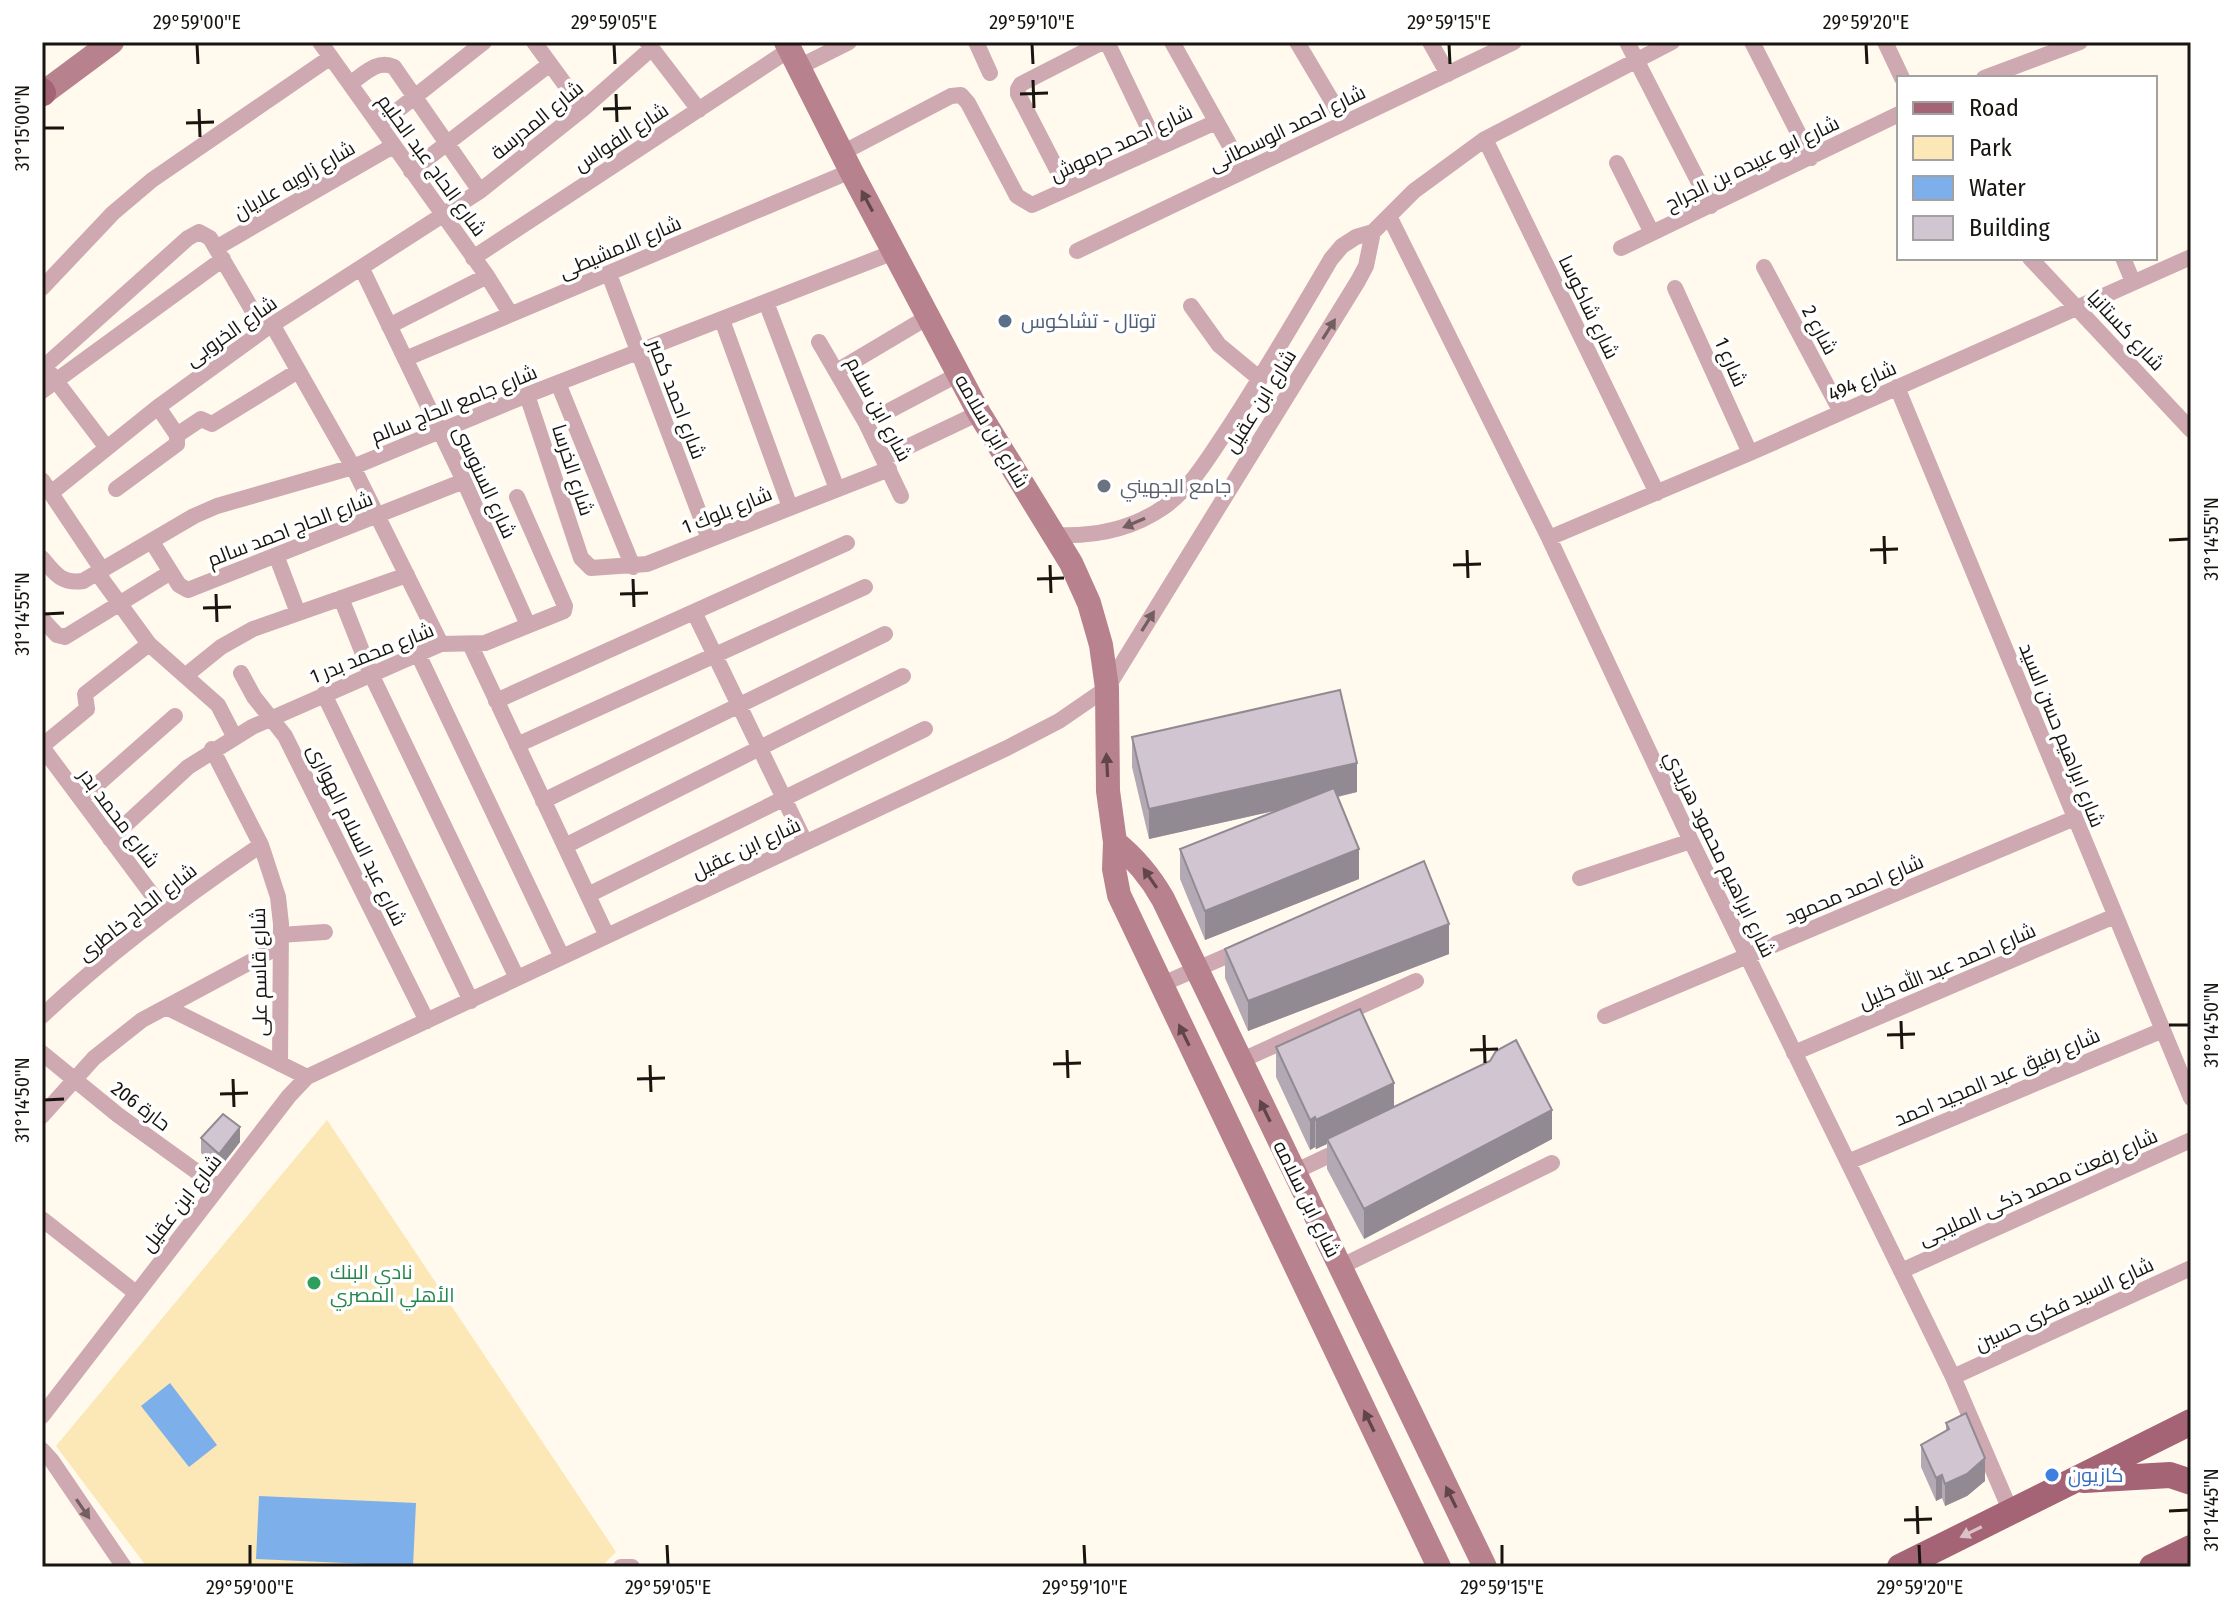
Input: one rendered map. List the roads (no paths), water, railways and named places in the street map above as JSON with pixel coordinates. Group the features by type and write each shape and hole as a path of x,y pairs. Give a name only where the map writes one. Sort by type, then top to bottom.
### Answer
{"main road":[{"path":"1900,1567 2191,1422"},
{"path":"2073,1481 2170,1475 2191,1482"},
{"path":"2152,1567 2191,1548"}],"street":[{"path":"42,92 112,42"},
{"name":"شارع الحاج عبد الحليم","path":"320,42 487,276 510,313"},
{"path":"379,125 484,42"},
{"path":"534,42 583,109"},
{"name":"شارع الفواس","path":"473,258 791,53 849,42"},
{"path":"976,42 990,73"},
{"path":"1067,189 1018,89 1021,84 1105,42 1158,148"},
{"path":"1172,42 1244,171"},
{"path":"1297,42 1345,123"},
{"path":"1430,42 1448,74"},
{"name":"شارع احمد الوسطانى","path":"1077,251 1514,42"},
{"path":"1627,42 1711,206"},
{"name":"شارع ابن عقيل","path":"1054,535 1101,534 1134,523 1165,507 1198,474 1342,246 1356,237 1373,232 1437,172 1485,139 1672,42"},
{"path":"1752,42 1811,158"},
{"path":"1885,42 1901,76"},
{"path":"1989,76 2080,42"},
{"path":"650,45 699,110"},
{"name":"شارع المدرسة","path":"444,216 583,109 650,45"},
{"name":"شارع ابن سلامه","path":"791,53 979,413 1054,535 1089,603 1101,645 1107,688 1108,791 1119,895 1439,1567"},
{"path":"42,288 113,213 152,180 331,57"},
{"path":"350,84 376,65 389,64 394,67 480,191"},
{"path":"411,171 550,64"},
{"name":"شارع الامشيطى","path":"405,359 609,274 846,162 951,96 961,95 968,103 1017,196 1032,205 1043,201"},
{"name":"شارع ابو عبيده بن الجراح","path":"1621,248 1897,115"},
{"name":"شارع احمد حرموش","path":"1043,201 1216,122"},
{"name":"شارع شاكوسا","path":"1485,139 1657,493"},
{"name":"شارع زاويه علايان","path":"42,391 220,254 393,146"},
{"path":"1617,163 1652,233"},
{"name":"شارع الخروبى","path":"46,486 107,448 268,327 444,216"},
{"name":"شارع ابراهيم محمود هريدي","path":"1389,216 1549,538 1691,841 1953,1377 2011,1512"},
{"name":"شارع ابن عقيل","path":"42,1416 307,1077 1033,735 1107,688 1358,281 1366,266 1373,232"},
{"path":"107,448 44,364 193,234 205,234 298,371 353,467 441,644"},
{"name":"شارع جامع الحاج سالم","path":"42,558 57,577 65,581 83,581 217,506 353,467 527,395 894,252"},
{"name":"شارع 494","path":"1549,538 1750,453 2191,257"},
{"name":"شارع كستانيا","path":"2032,260 2189,426"},
{"path":"2124,260 2133,282"},
{"name":"شارع 2","path":"1764,267 1841,412"},
{"name":"شارع السنوسى","path":"362,269 464,481 528,625"},
{"name":"شارع احمد كمبر","path":"609,274 709,539"},
{"path":"389,326 487,276"},
{"name":"شارع 1","path":"1675,288 1750,453"},
{"path":"766,302 837,489"},
{"path":"1191,306 1219,345 1260,379"},
{"path":"837,371 928,317"},
{"path":"722,320 790,507"},
{"name":"شارع ابن سلام","path":"819,342 866,423 901,496"},
{"path":"177,435 201,419 212,424 298,371"},
{"path":"866,423 959,374"},
{"path":"558,383 633,567"},
{"name":"شارع ابراهيم حسن السيد","path":"1897,387 2191,1098"},
{"name":"شارع الخرسا","path":"527,395 581,558"},
{"path":"116,489 174,448 179,440 158,407"},
{"name":"شارع بلوك 1","path":"581,558 591,568 647,564 837,489 979,413"},
{"name":"شارع الحاج احمد سالم","path":"171,572 179,585 188,590 464,481"},
{"path":"46,486 149,644 218,705 234,736"},
{"name":"شارع محمد بدر 1","path":"110,839 188,767 212,749 270,717 441,644 485,643 560,613 565,606 517,497"},
{"path":"42,619 57,635 65,637 171,572 152,542"},
{"path":"496,701 847,543"},
{"path":"276,555 298,613"},
{"path":"185,676 236,637 407,575"},
{"path":"517,745 865,587"},
{"path":"341,598 371,674 517,978"},
{"path":"694,612 805,842"},
{"path":"543,801 885,634"},
{"path":"42,746 87,709 85,694 149,644"},
{"path":"470,644 607,936"},
{"path":"418,654 562,957"},
{"name":"شارع عبد السلام الهوارى","path":"241,673 254,697 290,746 427,1021"},
{"path":"565,846 903,676"},
{"path":"324,694 471,1001"},
{"path":"81,799 175,716"},
{"path":"588,895 925,729"},
{"name":"شارع محمد بدر","path":"42,746 165,912"},
{"name":"شارع قاسم على","path":"212,749 261,845 278,897 280,1064"},
{"name":"شارع احمد محمود","path":"1605,1016 2075,818"},
{"path":"1580,878 1691,841"},
{"name":"شارع ابن سلامه","path":"1115,842 1135,858 1151,877 1485,1567"},
{"name":"شارع الحاج خاطرى","path":"42,1016 115,951 261,845"},
{"name":"شارع احمد عبد الله خليل","path":"1794,1053 2115,916"},
{"path":"42,1116 73,1079 117,1038 142,1020 280,940 325,932"},
{"path":"1160,985 1265,940"},
{"path":"1240,1061 1416,981"},
{"path":"166,1007 307,1077"},
{"name":"شارع رفيق عبد المجيد احمد","path":"1848,1162 2163,1030"},
{"name":"حارة 206","path":"42,1053 218,1187"},
{"path":"1294,1172 1362,1139"},
{"name":"شارع رفعت محمد ذكى المليجى","path":"1901,1271 2191,1140"},
{"path":"1340,1267 1552,1163"},
{"path":"42,1219 136,1293"},
{"name":"شارع السيد فكرى حسين","path":"1953,1377 2191,1268"},
{"path":"42,1450 124,1567"},
{"path":"621,1567 632,1567"}],"water":[{"path":"170,1383 217,1445 189,1467 141,1406"},
{"path":"259,1496 416,1503 413,1566 256,1559"}],"place":[{"name":"توتال - تشاكوس","path":"1005,321"},
{"name":"جامع الجهيني","path":"1104,486"},
{"name":"نادي البنك الأهلي المصري","path":"314,1283"},
{"name":"كازيون","path":"2052,1475"}]}
